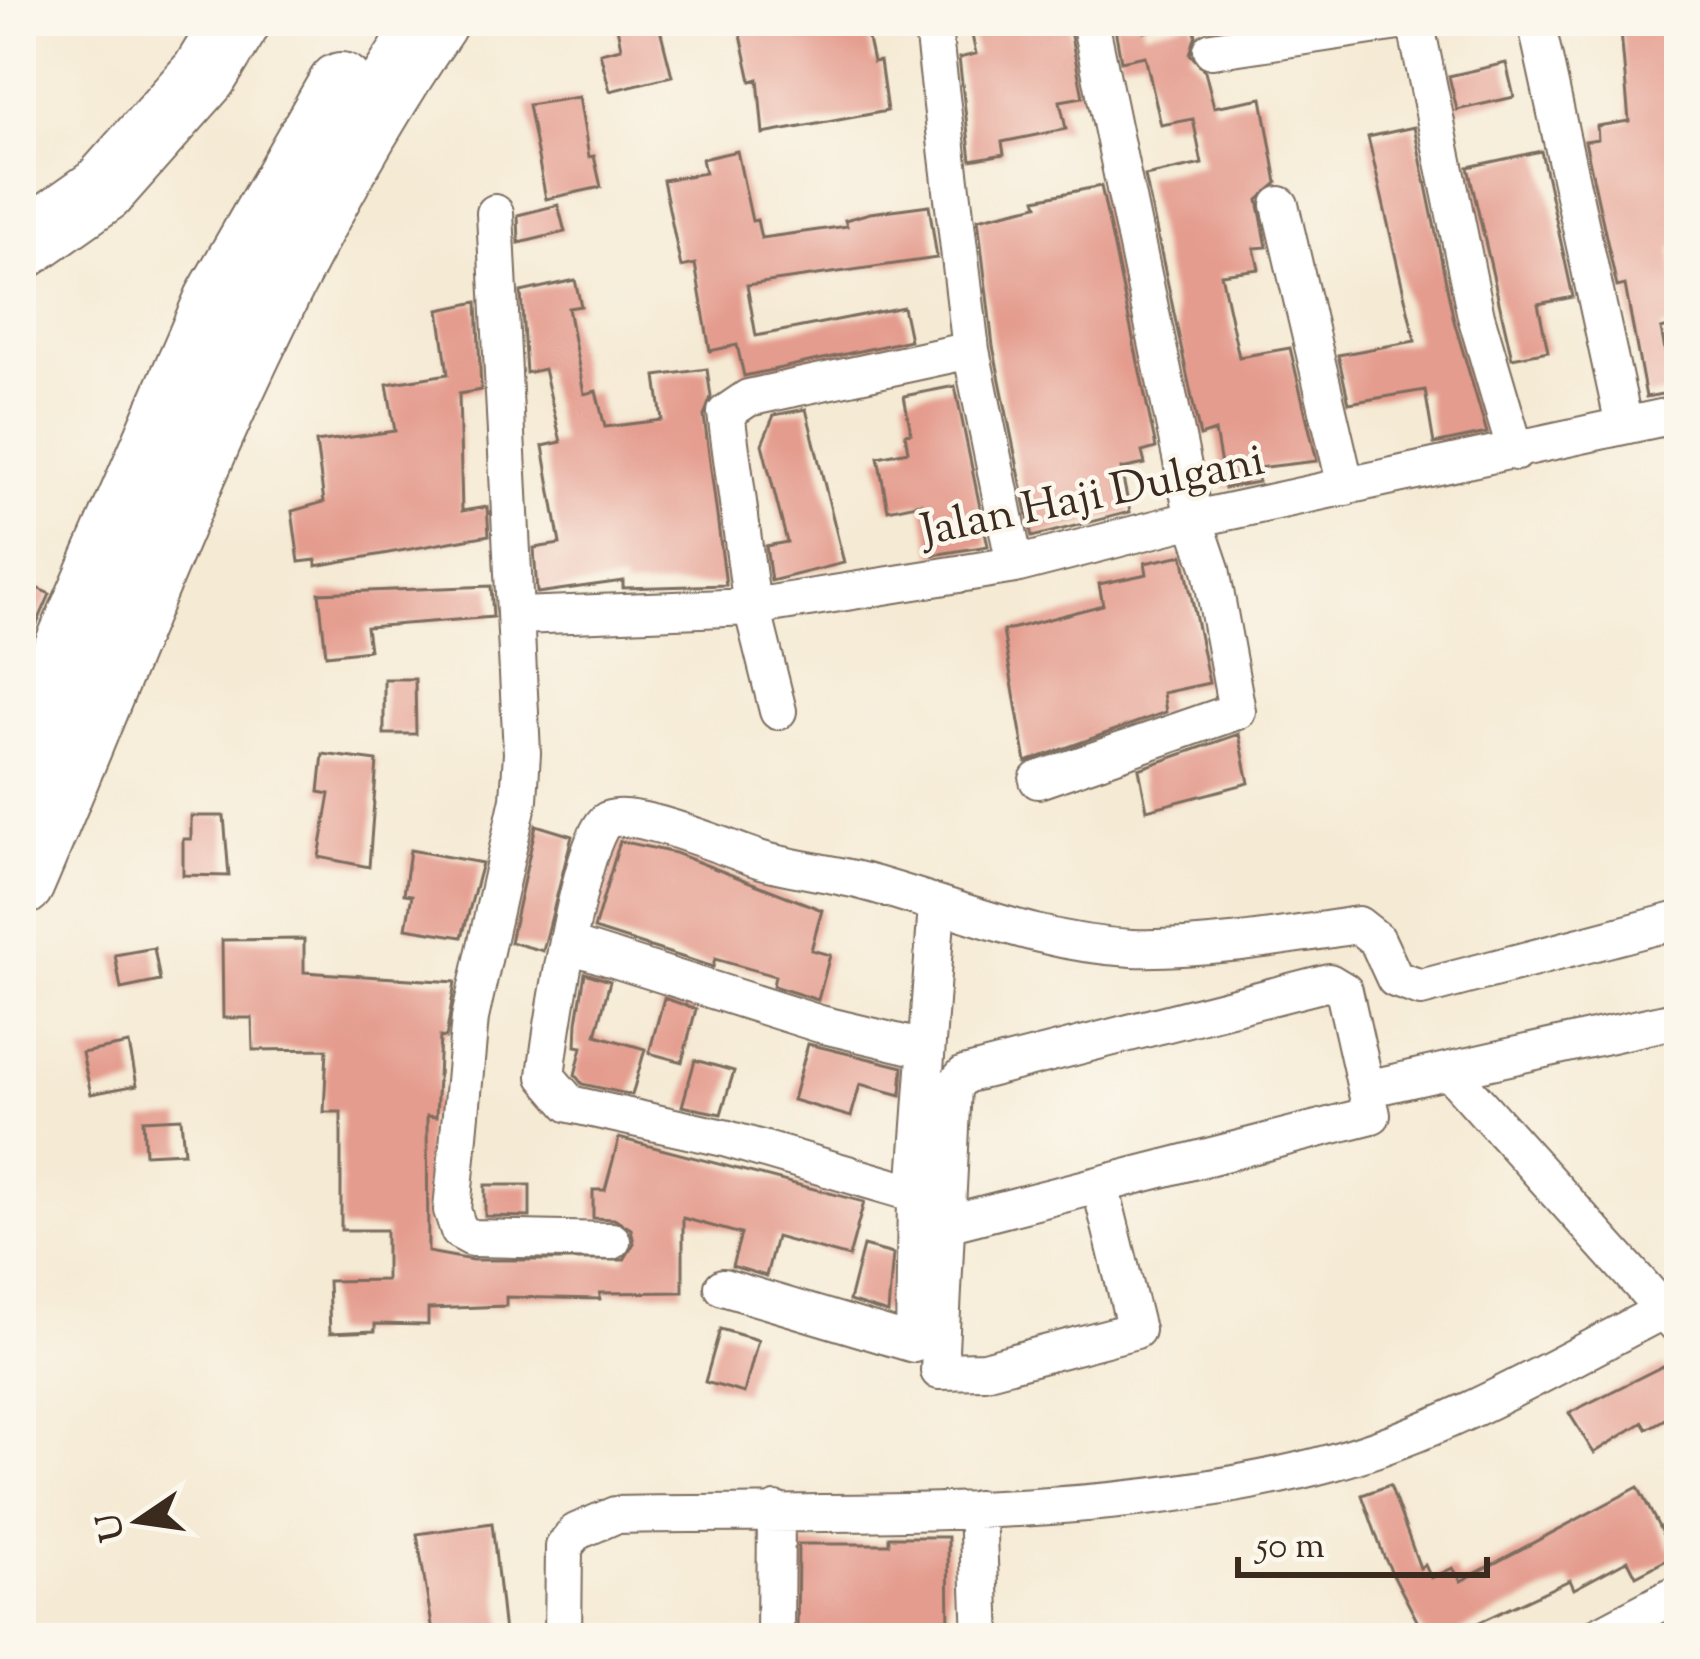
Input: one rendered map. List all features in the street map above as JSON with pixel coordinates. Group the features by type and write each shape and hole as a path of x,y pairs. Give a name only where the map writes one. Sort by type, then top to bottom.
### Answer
{"highway":[{"path":"21,247 102,190 204,75 237,21"},
{"path":"21,756 217,302 380,21"},
{"path":"21,884 247,351 400,70 434,21"}],"street":[{"path":"932,21 971,350 1015,565"},
{"path":"1038,780 1237,711 1211,569 1194,519 1090,21"},
{"path":"1212,50 1405,21"},
{"path":"1415,21 1476,316 1516,452"},
{"path":"1536,21 1624,425"},
{"path":"1280,205 1346,487"},
{"path":"495,213 519,616 519,799 470,1018 452,1210 459,1232 472,1238 612,1241"},
{"path":"778,711 752,607 726,413 748,398 971,350"},
{"name":"Jalan Haji Dulgani","path":"519,616 752,607 1015,565 1194,519 1679,415"},
{"path":"916,1194 724,1138 570,1104 546,1076 592,842 606,821 620,816 1033,934 1132,948 1246,941 1358,925 1377,940 1395,979 1420,988 1679,920"},
{"path":"723,1287 914,1344 916,1194 937,905"},
{"path":"570,945 820,1024 925,1048"},
{"path":"946,1224 1372,1114 1344,992 1329,982 964,1075 953,1088 946,1224 939,1371 984,1370 1136,1330 1100,1185"},
{"path":"1366,1089 1676,1023"},
{"path":"563,1638 562,1561 576,1532 615,1515 977,1509 1172,1492 1336,1461 1466,1411 1672,1319 1450,1072"},
{"path":"977,1509 982,1638"},
{"path":"775,1638 776,1511"},
{"path":"1594,1638 1678,1596"}],"building":[{"path":"616,21 658,21 672,76 610,91 600,53 621,48"},
{"path":"738,21 864,21 873,62 880,61 887,111 763,134 758,79 751,81"},
{"path":"969,21 1068,21 1083,97 1060,101 1066,129 1002,142 1004,154 971,160 959,58 976,54"},
{"path":"1142,21 1144,32 1192,21 1196,35 1190,54 1205,71 1214,107 1262,98 1277,183 1258,200 1267,247 1254,248 1259,269 1221,274 1239,357 1290,348 1317,461 1256,468 1258,482 1225,488 1215,431 1200,436 1145,176 1202,164 1193,119 1161,125 1145,56 1121,61 1114,23"},
{"path":"1620,21 1679,21 1679,247 1672,248 1679,324 1661,329 1673,392 1646,397 1625,285 1617,287 1585,141 1598,139 1597,126 1629,121"},
{"path":"1506,63 1514,97 1457,110 1449,76"},
{"path":"579,97 589,157 594,156 601,187 546,199 528,105"},
{"path":"1414,127 1454,321 1487,433 1434,444 1425,390 1349,403 1338,355 1415,341 1368,137"},
{"path":"737,151 752,221 757,220 761,238 847,226 845,220 870,213 929,205 937,258 747,285 756,336 903,307 910,340 744,376 737,345 710,351 695,264 681,267 663,180 705,173 702,159"},
{"path":"1541,151 1573,297 1538,304 1548,351 1512,358 1468,167"},
{"path":"1101,186 1156,448 1142,452 1145,464 1121,469 1130,512 1032,537 993,346 978,219 1038,205 1036,199"},
{"path":"558,205 565,232 519,243 518,215"},
{"path":"575,280 581,306 568,308 584,394 596,391 605,427 662,420 656,376 707,369 711,397 704,416 726,585 623,588 623,581 537,593 534,548 560,544 543,446 561,442 544,369 526,373 521,292"},
{"path":"477,302 481,390 459,394 462,511 487,507 489,535 316,566 316,560 299,562 292,511 324,502 316,442 395,431 387,384 448,374 439,310"},
{"path":"955,386 988,546 933,555 921,503 888,510 878,457 908,451 905,434 911,433 904,396"},
{"path":"806,409 844,563 771,581 766,546 787,542 762,444 774,415"},
{"path":"1183,555 1209,683 1163,693 1166,712 1026,762 1003,631 1103,605 1099,584 1147,574 1145,563"},
{"path":"32,586 50,594 26,649 21,647 21,612"},
{"path":"491,586 493,617 366,627 369,650 326,655 319,593"},
{"path":"384,679 415,679 416,734 384,734"},
{"path":"1239,734 1249,783 1147,810 1139,769"},
{"path":"323,754 377,761 369,867 319,857 330,794 319,792"},
{"path":"191,816 224,816 229,876 183,875 183,839 191,839"},
{"path":"536,825 572,836 543,951 510,942"},
{"path":"620,841 675,853 822,910 811,950 830,955 818,1000 773,986 775,976 715,959 713,967 594,929"},
{"path":"410,850 482,863 462,937 406,928 412,895 404,894"},
{"path":"304,939 304,972 455,982 446,1038 440,1037 436,1117 427,1116 428,1252 472,1260 624,1260 634,1243 631,1229 614,1219 593,1218 593,1190 605,1190 619,1138 864,1202 849,1257 776,1237 766,1276 732,1266 741,1234 683,1218 683,1292 600,1293 600,1299 506,1297 506,1306 428,1309 428,1325 375,1324 375,1331 330,1333 328,1281 386,1280 386,1230 341,1230 341,1112 324,1112 327,1049 253,1050 252,1018 223,1018 222,940"},
{"path":"154,948 160,981 121,989 115,955"},
{"path":"585,973 610,981 596,1035 645,1049 632,1095 582,1084 575,1075 582,1047 576,1046"},
{"path":"664,998 696,1009 682,1062 649,1053"},
{"path":"129,1044 137,1085 91,1094 82,1053"},
{"path":"808,1044 903,1067 901,1095 860,1084 851,1117 793,1100"},
{"path":"695,1060 734,1071 721,1114 682,1106"},
{"path":"181,1118 184,1152 145,1154 143,1120"},
{"path":"485,1185 530,1185 530,1217 485,1216"},
{"path":"863,1246 893,1254 888,1313 849,1301"},
{"path":"720,1329 758,1340 744,1393 705,1382"},
{"path":"1663,1366 1679,1396 1679,1411 1647,1429 1643,1422 1594,1453 1569,1413"},
{"path":"1390,1485 1420,1568 1425,1565 1431,1578 1453,1568 1461,1581 1638,1487 1674,1556 1636,1576 1628,1560 1574,1589 1570,1580 1445,1638 1426,1638 1384,1557 1362,1495"},
{"path":"492,1523 504,1633 434,1638 417,1534"},
{"path":"889,1537 948,1537 949,1638 797,1638 798,1544 889,1544"}]}
